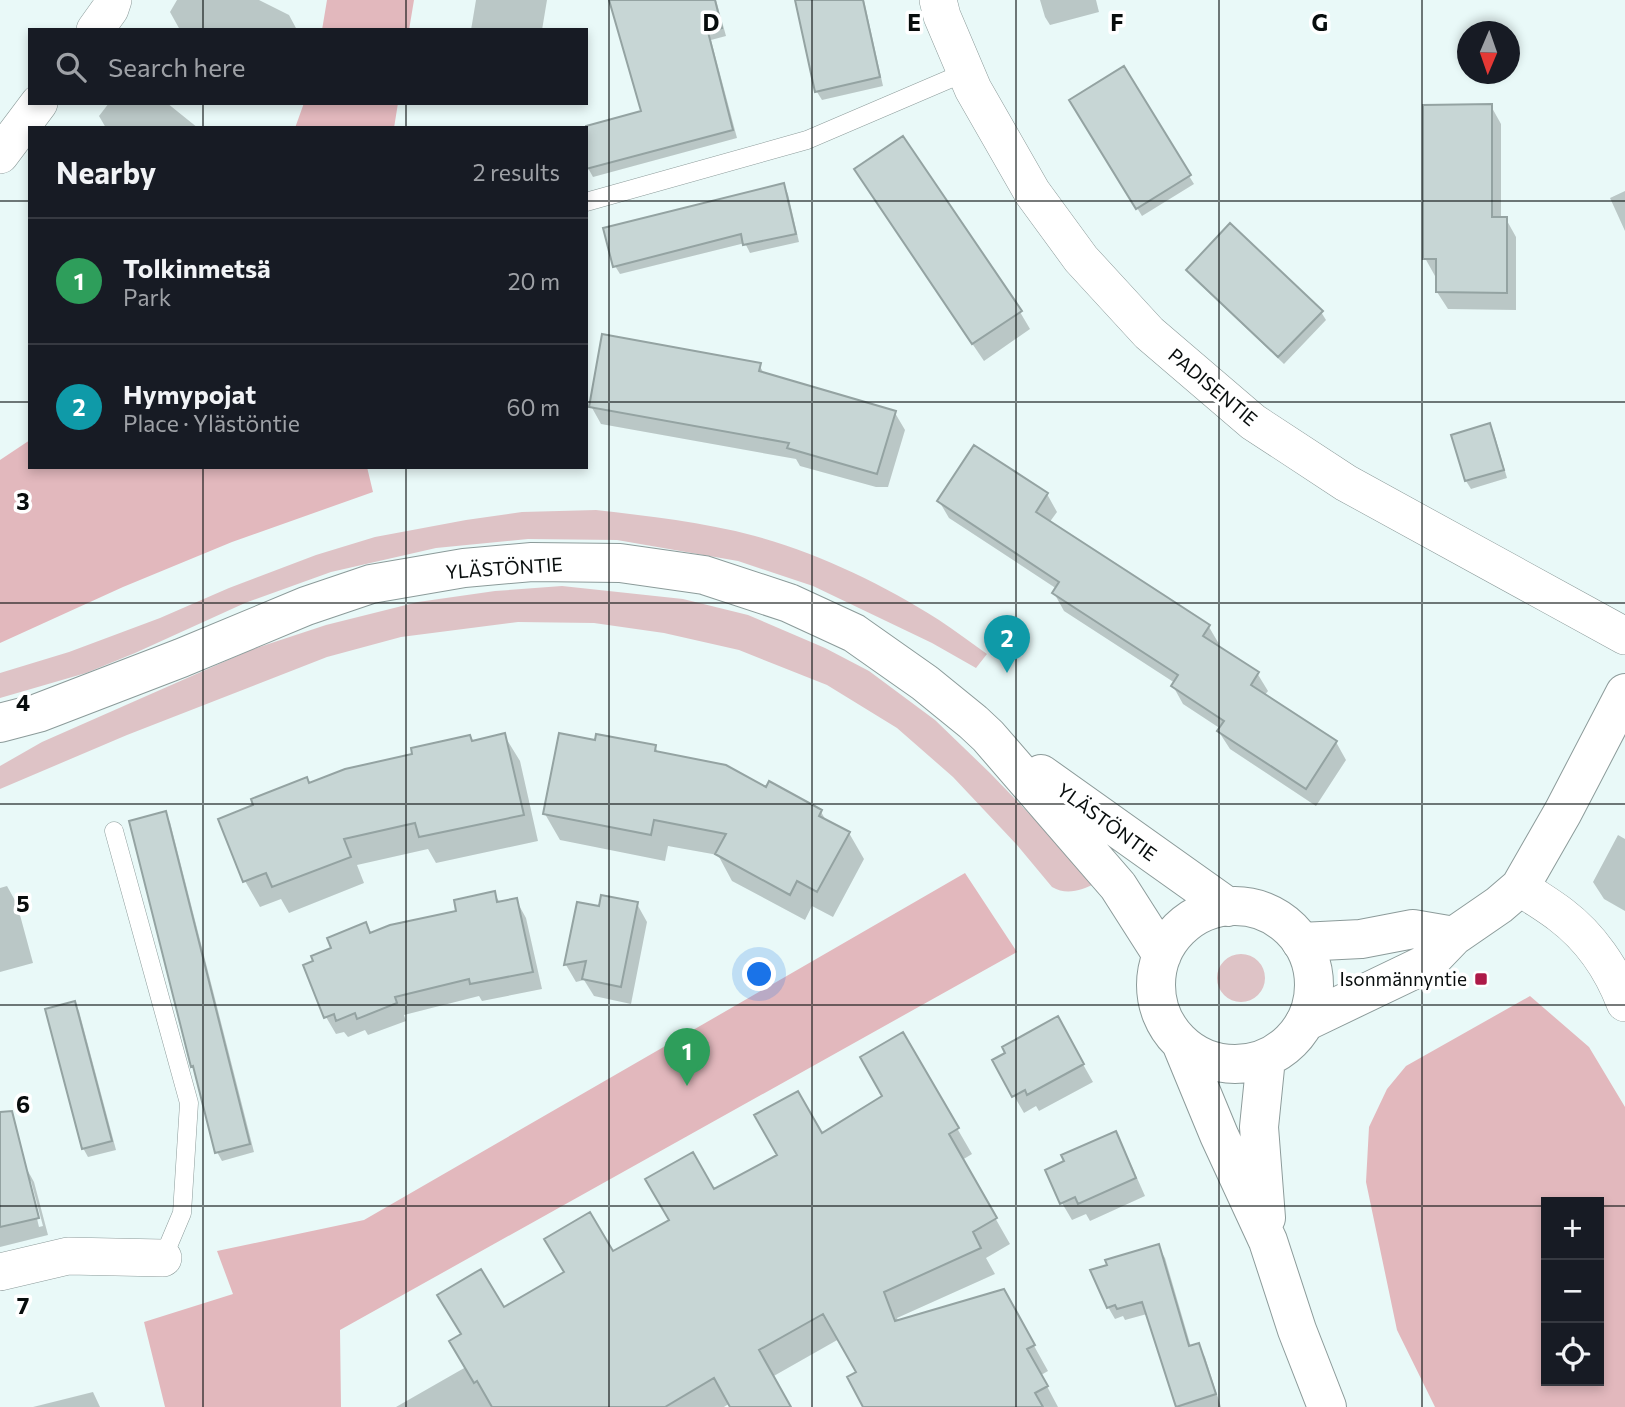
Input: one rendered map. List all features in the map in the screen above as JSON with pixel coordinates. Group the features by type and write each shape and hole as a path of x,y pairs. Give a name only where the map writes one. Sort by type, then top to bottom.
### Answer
{"main road":[{"name":"YLÄSTÖNTIE","path":"0,723 38,713 306,606 371,584 464,568 532,562 620,563 704,575 789,603 854,633 925,683 973,722 1118,886 1162,955"},
{"path":"1305,1022 1428,963 1454,936 1520,887 1563,812 1625,692"},
{"name":"YLÄSTÖNTIE","path":"988,736 1228,906"},
{"path":"1181,1043 1201,1056 1225,1063 1247,1063 1266,1058 1292,1039 1305,1022 1311,1008 1314,978 1301,942 1289,928 1272,916 1244,907 1228,906 1204,912 1186,923 1172,937 1162,955 1156,982 1159,1006 1168,1027 1181,1043 1219,1136 1268,1241 1297,1330 1327,1407"},
{"path":"1301,942 1361,939 1413,929 1454,936"},
{"path":"1266,1058 1259,1127 1268,1241"}],"street":[{"path":"96,28 113,0"},
{"name":"PADISENTIE","path":"938,0 942,16 974,89 1032,192 1073,247 1149,333 1253,422 1346,484 1625,636"},
{"path":"0,155 38,105"},
{"path":"1520,887 1563,916 1578,930 1606,963 1625,1003"},
{"path":"0,1272 68,1256 163,1258"}],"lane":[{"path":"588,201 807,140 966,72"},
{"path":"114,831 189,1103 182,1213 163,1258"}],"shaded area":[{"path":"327,0 414,0 409,28 322,28"},
{"path":"303,105 398,105 394,126 296,126"},
{"path":"28,441 28,469 367,469 373,492 232,542 123,587 0,643 0,460"},
{"path":"596,510 716,527 779,543 850,571 895,594 939,620 987,654 976,668 932,643 813,586 738,561 617,540 528,539 436,548 331,572 245,603 86,673 0,698 0,673 69,652 316,555 375,537 466,520 522,512"},
{"path":"562,586 683,599 748,615 825,648 869,671 935,720 1096,883 1069,892 1052,887 953,777 897,728 827,685 739,650 664,633 594,623 518,622 401,637 327,657 127,735 0,789 0,766 42,742 253,649 326,625 418,602 495,591"},
{"path":"965,873 1017,952 340,1330 341,1407 165,1407 144,1322 233,1294 217,1251 364,1220"},
{"path":"1241,954 1258,961 1265,978 1258,995 1241,1002 1224,995 1217,978 1224,961"},
{"path":"1530,996 1589,1047 1625,1107 1625,1407 1435,1407 1397,1330 1366,1182 1369,1127 1387,1089 1406,1066"}],"building":[{"path":"609,0 715,0 722,28 708,32 733,130 588,168 586,126 641,111"},
{"path":"795,0 863,0 880,77 815,92"},
{"path":"1124,66 1191,175 1136,209 1069,100"},
{"path":"1492,104 1492,217 1507,217 1507,293 1436,292 1436,259 1423,259 1423,105"},
{"path":"903,136 1022,311 972,344 854,169"},
{"path":"784,183 796,234 743,245 741,234 613,267 603,228"},
{"path":"1230,223 1323,311 1278,357 1186,270"},
{"path":"602,334 761,363 759,371 896,411 877,474 787,448 789,443 589,407"},
{"path":"1490,423 1504,470 1465,481 1451,435"},
{"path":"974,445 1048,493 1036,512 1210,625 1203,636 1259,672 1251,685 1337,741 1306,789 1217,731 1224,721 1171,686 1178,675 1052,593 1059,582 937,501"},
{"path":"505,733 524,815 419,837 415,823 344,839 351,857 272,887 266,873 243,882 218,819 253,805 251,799 307,777 309,783 345,769 412,754 411,748 470,735 472,741"},
{"path":"559,733 595,740 596,734 656,745 655,751 726,765 766,787 769,781 822,810 819,816 850,832 817,892 797,881 790,895 715,854 726,834 654,820 651,835 543,814"},
{"path":"166,811 250,1144 215,1153 129,821"},
{"path":"495,891 497,902 517,898 533,972 470,984 469,979 395,997 397,1003 357,1019 355,1013 336,1021 334,1014 324,1018 303,965 313,961 311,956 331,948 327,938 366,922 370,933 390,925 456,911 454,900"},
{"path":"601,895 638,902 621,987 582,979 586,961 564,965 577,902 599,906"},
{"path":"75,1001 112,1141 82,1149 45,1009"},
{"path":"1058,1016 1084,1064 1027,1095 1025,1090 1012,1097 992,1060 1005,1053 1002,1047"},
{"path":"903,1032 959,1128 949,1134 997,1218 973,1232 981,1248 884,1292 895,1321 1004,1289 1035,1345 1027,1349 1048,1386 1035,1393 1043,1407 863,1407 847,1377 856,1372 823,1314 759,1350 791,1407 730,1407 714,1378 665,1407 492,1407 449,1341 461,1334 437,1295 481,1269 504,1307 564,1272 544,1239 590,1212 613,1251 669,1220 645,1179 693,1152 714,1189 777,1155 754,1115 798,1091 822,1133 882,1096 860,1057"},
{"path":"12,1111 39,1218 0,1227 0,1112"},
{"path":"1116,1131 1136,1178 1078,1204 1075,1197 1060,1204 1045,1170 1064,1161 1061,1155"},
{"path":"1159,1244 1189,1346 1199,1343 1216,1394 1176,1407 1142,1302 1117,1309 1115,1305 1107,1308 1090,1270 1107,1265 1105,1260"}],"place":[{"name":"Hymypojat","path":"1007,673"},
{"name":"Isonmännyntie","path":"1481,979"},
{"name":"Tolkinmetsä","path":"687,1086"}]}
